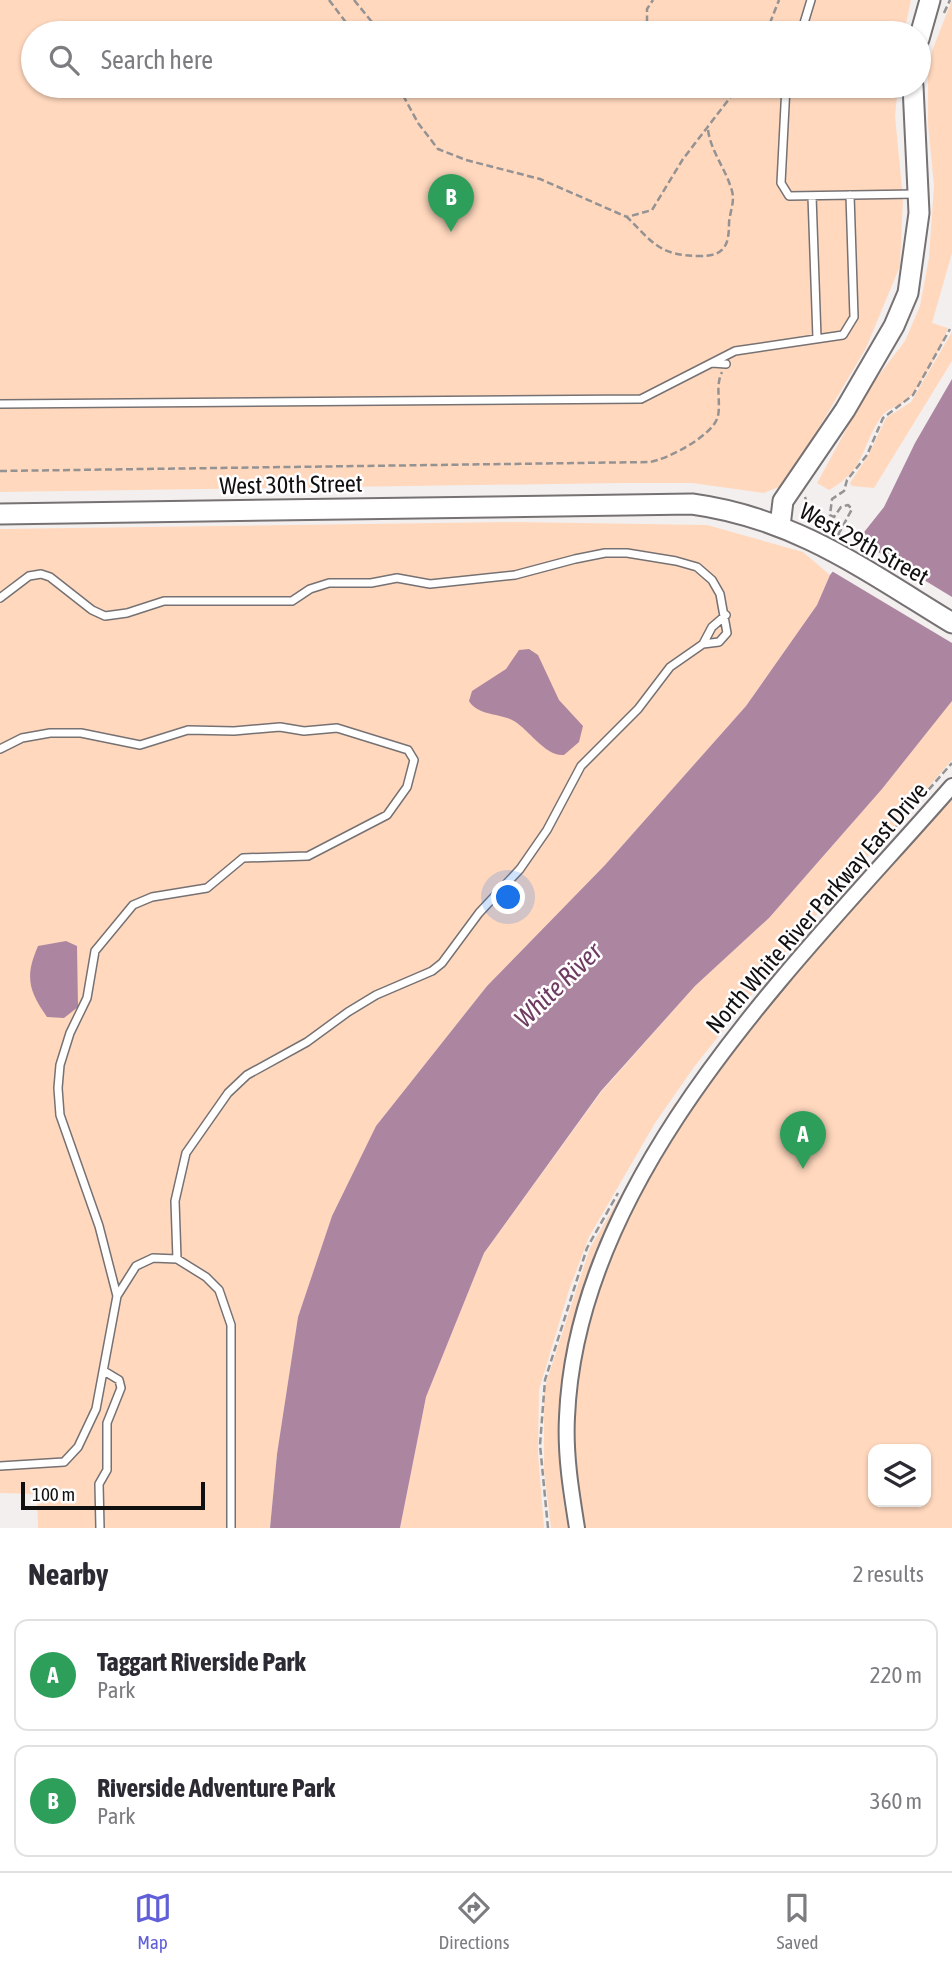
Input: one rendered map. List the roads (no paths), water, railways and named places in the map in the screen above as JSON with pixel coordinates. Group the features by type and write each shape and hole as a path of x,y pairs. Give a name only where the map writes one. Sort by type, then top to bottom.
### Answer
{"main road":[{"path":"928,21 930,0"},
{"path":"780,526 783,501 845,411 902,310 917,241 919,98"},
{"name":"West 29th Street","path":"583,505 692,504 726,509 837,540 952,623"},
{"name":"West 30th Street","path":"0,514 583,505"}],"street":[{"name":"North White River Parkway East Drive","path":"577,1528 568,1458 570,1378 591,1284 617,1226 678,1118 745,1022 791,965 952,786"}],"lane":[{"path":"805,21 811,0"},
{"path":"785,98 781,183 789,196 917,194"},
{"path":"0,404 232,400 641,399 735,351 843,335 854,317 850,195"},
{"path":"812,196 817,338"},
{"path":"711,363 726,364"},
{"path":"0,598 29,576 41,575 57,582 92,610 105,616 127,613 164,601 292,601 329,583 371,583 397,578 430,584 515,575 605,553 676,561 697,567 712,580 720,594 726,615 727,633 719,642 703,644"},
{"path":"177,1259 175,1201 186,1153 228,1093 247,1075 307,1042 358,1007 432,971 442,963 479,913 520,869 547,830 581,766 638,709 670,667 703,644 712,627 726,615"},
{"path":"0,749 22,738 50,733 81,733 141,745 188,730 337,729 408,750 414,760 407,787 387,814 308,856 243,858 207,888 152,897 133,905 94,951 87,998 70,1033 60,1065 58,1088 60,1115 106,1247 117,1296 104,1371 96,1409 78,1447 64,1462 0,1466"},
{"path":"117,1296 136,1266 153,1258 177,1259 206,1277 219,1290 231,1325 232,1528"},
{"path":"100,1528 97,1502 99,1484 107,1470 107,1423 121,1388 119,1380 104,1371"}],"water":[{"name":"White River","path":"952,379 952,701 882,789 769,918 695,986 601,1091 484,1253 426,1397 400,1528 270,1528 277,1454 298,1317 332,1216 376,1126 487,986 605,865 746,706 817,605 830,575 884,507 915,443"},
{"path":"529,649 538,655 559,700 583,726 579,742 564,755 551,752 514,721 484,712 469,701 472,691 506,669 519,650"},
{"path":"66,941 77,946 78,1007 64,1018 47,1017 32,991 31,966 38,946"}],"place":[{"name":"Riverside Adventure Park","path":"451,232"},
{"name":"Taggart Riverside Park","path":"803,1169"}]}
